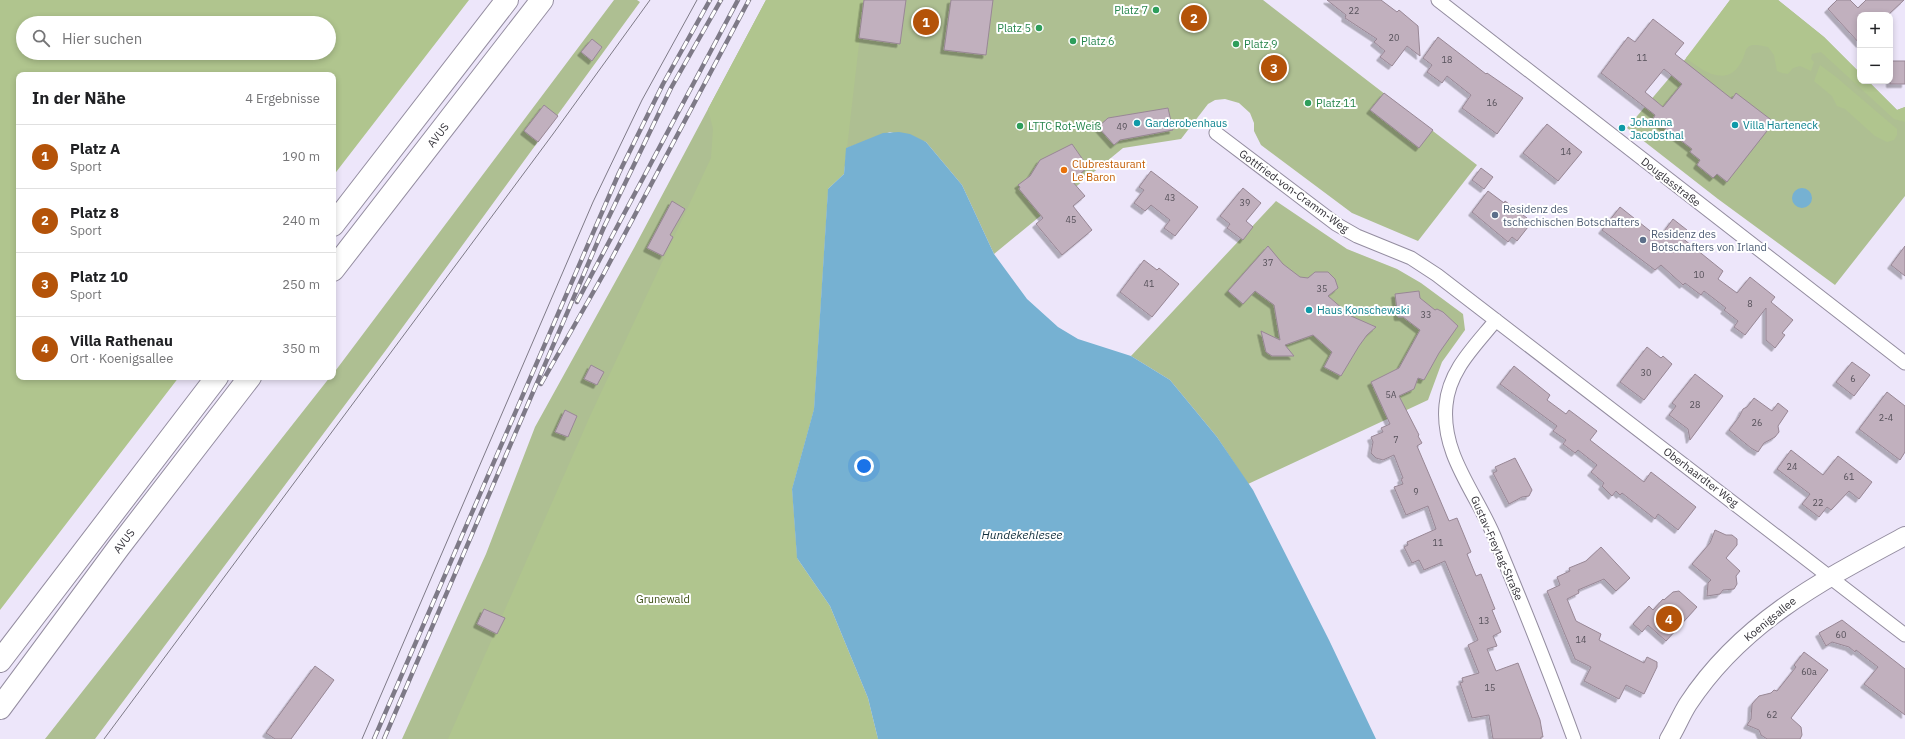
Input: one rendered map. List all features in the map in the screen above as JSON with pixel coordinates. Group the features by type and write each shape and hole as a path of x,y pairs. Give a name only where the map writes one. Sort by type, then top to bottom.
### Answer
{"highway":[{"path":"336,221 507,0"},
{"name":"AVUS","path":"336,266 542,0"},
{"path":"0,661 215,380"},
{"name":"AVUS","path":"0,708 119,547 248,380"}],"main road":[{"name":"Koenigsallee","path":"1669,739 1689,704 1734,649 1788,603 1830,576 1905,536"}],"street":[{"name":"Douglasstraße","path":"1438,0 1905,363"},
{"name":"Gottfried-von-Cramm-Weg","path":"1216,133 1336,224 1357,236 1411,258 1496,320"},
{"name":"Oberhaardter Weg","path":"1496,320 1905,635"},
{"name":"Gustav-Freytag-Straße","path":"1496,320 1454,374 1446,404 1446,431 1452,453 1490,525 1539,642 1574,739"}],"green space":[{"path":"0,0 469,0 336,172 336,72 16,72 16,380 177,380 0,610"},
{"path":"614,0 637,0 640,2 386,350 95,739 45,739 328,380 336,380 336,370"},
{"path":"766,0 1263,0 1477,165 1418,241 1352,213 1261,145 1254,131 1254,123 1250,113 1239,103 1225,99 1215,100 1208,104 1181,139 1123,148 994,254 962,185 926,142 890,132 847,148 828,189 814,409 792,489 797,558 878,739 402,739 486,554 535,427 634,248"},
{"name":"Grunewald","path":"766,0 864,0 844,174 828,189 814,409 792,489 797,558 830,606 868,698 878,739 448,739 591,414 711,158 713,129 708,109"},
{"path":"1730,0 1778,0 1824,37 1857,70 1857,84 1871,84 1897,110 1905,107 1905,196 1835,285 1718,199 1627,128 1698,44"},
{"path":"1730,0 1778,0 1824,37 1857,70 1857,84 1871,84 1897,110 1905,107 1905,122 1894,119 1821,52 1812,54 1811,59 1814,62 1811,71 1800,66 1793,68 1788,74 1777,71 1774,55 1768,47 1759,45 1749,46 1742,62 1738,67 1732,73 1725,75 1718,76 1704,71 1686,58"},
{"path":"1820,65 1897,129 1897,135 1894,140 1887,142 1875,136 1845,109 1837,106 1832,96 1814,81"},
{"path":"1276,201 1347,249 1397,269 1421,283 1463,314 1465,330 1442,362 1428,400 1248,484 1217,437 1170,380 1131,356"}],"water":[{"name":"Hundekehlesee","path":"899,132 910,134 926,142 962,185 994,254 1027,299 1058,327 1078,339 1131,356 1170,380 1217,437 1253,490 1329,640 1376,739 878,739 868,698 830,606 797,558 792,489 814,409 828,189 844,174 846,148 883,133"},
{"path":"1802,188 1809,191 1812,198 1809,205 1802,208 1795,205 1792,198 1795,191"}],"building":[{"path":"864,0 906,0 900,44 859,38"},
{"path":"951,0 993,0 986,55 944,50"},
{"path":"1327,0 1381,0 1397,12 1399,10 1418,26 1420,56 1407,46 1392,66 1380,57 1385,51 1374,42 1377,39 1345,18 1346,15"},
{"path":"1837,0 1850,0 1858,8 1866,0 1904,0 1891,12 1857,12 1857,41 1828,9"},
{"path":"1653,19 1684,43 1675,54 1732,99 1736,93 1774,122 1727,182 1717,174 1713,178 1697,165 1700,160 1690,152 1692,149 1653,119 1655,115 1601,73 1628,37 1635,42","holes":["1664,69 1682,84 1663,107 1645,92"]},
{"path":"1438,37 1486,74 1487,73 1523,98 1497,134 1462,108 1471,95 1447,76 1442,83 1427,72 1432,65 1423,58"},
{"path":"592,39 602,47 592,61 581,52"},
{"path":"1893,61 1905,61 1905,84 1893,84"},
{"path":"1384,93 1433,130 1419,148 1370,110"},
{"path":"544,105 558,116 538,142 524,131"},
{"name":"Garderobenhaus","path":"1168,108 1173,130 1120,140 1114,145 1098,127 1108,118"},
{"path":"1547,124 1582,152 1558,181 1523,153"},
{"path":"1072,144 1088,167 1072,181 1085,196 1073,206 1092,230 1062,255 1036,224 1043,218 1019,189 1020,187 1018,185 1030,176 1040,160"},
{"path":"1481,168 1493,177 1484,189 1472,180"},
{"path":"1151,171 1198,207 1175,236 1164,228 1170,220 1151,205 1145,211 1134,203 1144,190 1139,187"},
{"path":"1243,188 1261,203 1246,221 1253,227 1243,240 1227,228 1230,224 1220,216"},
{"path":"1488,191 1504,203 1505,201 1527,218 1523,223 1528,227 1517,241 1512,237 1508,242 1472,212"},
{"path":"672,201 685,209 670,235 673,237 663,256 647,248"},
{"path":"1620,207 1659,238 1673,219 1687,230 1681,237 1723,271 1718,279 1737,293 1750,277 1775,297 1771,302 1793,320 1782,333 1785,335 1775,348 1766,340 1766,308 1745,335 1734,327 1738,321 1724,310 1726,308 1704,291 1701,295 1685,283 1683,285 1661,265 1655,270 1602,230"},
{"name":"Haus Konschewski","path":"1268,246 1283,264 1300,277 1308,278 1315,272 1328,272 1335,279 1338,288 1328,296 1351,316 1376,327 1367,335 1359,346 1341,376 1324,367 1332,352 1313,335 1285,345 1294,356 1272,356 1266,352 1261,331 1280,340 1274,305 1255,291 1243,304 1228,291"},
{"path":"1905,246 1905,276 1891,265"},
{"path":"1144,260 1157,270 1159,268 1179,284 1152,317 1120,292"},
{"path":"1419,291 1420,298 1435,310 1437,309 1443,312 1458,326 1439,353 1424,380 1418,378 1414,389 1399,396 1419,435 1418,436 1422,443 1417,446 1449,521 1457,518 1471,552 1467,554 1476,576 1481,574 1495,609 1492,610 1501,632 1493,636 1497,646 1487,649 1496,671 1518,663 1540,720 1543,737 1541,737 1541,739 1493,739 1489,715 1472,718 1460,683 1463,682 1462,678 1479,673 1468,645 1478,640 1445,561 1424,570 1419,560 1412,563 1404,547 1408,545 1407,542 1436,529 1428,506 1406,515 1394,487 1403,484 1401,479 1403,478 1394,455 1383,460 1376,458 1371,453 1373,442 1371,437 1383,432 1381,428 1390,424 1371,382 1399,368 1420,330 1403,317 1398,317 1395,294"},
{"path":"1647,347 1661,358 1663,356 1672,364 1644,400 1620,382"},
{"path":"1852,362 1870,375 1854,396 1836,382"},
{"path":"591,365 604,372 597,385 584,379"},
{"path":"1514,366 1550,395 1547,400 1566,414 1569,410 1597,431 1590,440 1644,482 1651,472 1696,507 1678,530 1658,514 1655,519 1622,493 1620,495 1616,491 1612,496 1602,486 1604,483 1591,472 1597,465 1578,450 1575,453 1563,444 1566,440 1553,431 1557,426 1500,384"},
{"path":"1695,374 1723,396 1690,440 1688,429 1669,415 1676,406 1672,403"},
{"path":"1887,392 1905,406 1905,452 1900,460 1859,429"},
{"path":"1754,398 1772,411 1778,403 1788,411 1778,426 1779,432 1775,437 1764,443 1758,452 1729,430 1743,409 1747,407"},
{"path":"565,410 577,416 568,437 555,432"},
{"path":"1791,450 1823,475 1838,456 1872,482 1859,499 1849,491 1831,510 1827,507 1819,517 1802,504 1810,494 1777,469"},
{"path":"1515,458 1532,490 1529,496 1522,497 1509,504 1493,473 1497,471 1495,467"},
{"path":"1715,530 1726,535 1732,535 1737,539 1737,545 1726,558 1740,571 1736,576 1737,584 1734,589 1723,590 1720,594 1707,596 1708,583 1711,580 1692,564 1710,543"},
{"path":"1601,547 1630,578 1616,591 1604,579 1578,590 1579,593 1567,599 1576,621 1601,634 1599,640 1644,663 1647,657 1657,662 1657,667 1644,694 1626,685 1619,699 1584,681 1591,667 1575,659 1547,591 1560,585 1557,577 1570,571 1569,568 1586,561"},
{"path":"1679,591 1697,607 1666,641 1648,625 1642,632 1633,624 1649,606 1653,610 1663,599 1664,600 1673,592"},
{"path":"484,609 505,618 497,634 477,624"},
{"path":"1842,620 1905,669 1905,715 1864,684 1878,667 1856,650 1855,652 1849,647 1832,642 1826,646 1819,633"},
{"path":"1804,652 1828,670 1791,718 1801,727 1802,735 1800,739 1767,739 1761,735 1759,730 1747,725 1751,719 1752,704 1759,696 1771,693 1774,690 1777,691 1796,667 1794,665"},
{"path":"315,666 334,680 291,739 275,739 266,733"}],"tram line":[{"path":"104,739 553,134 650,0"},
{"path":"362,739 593,202 642,100 697,0"}],"railway":[{"path":"374,739 619,173 663,84 710,0"},
{"path":"384,739 604,227 671,88 721,0"},
{"path":"577,302 738,0"},
{"path":"541,384 603,275 749,0"}],"place":[{"name":"Platz 7","path":"1156,10"},
{"name":"Platz 8","path":"1194,18"},
{"name":"Platz A","path":"926,22"},
{"name":"Platz 5","path":"1039,28"},
{"name":"Platz 6","path":"1073,41"},
{"name":"Platz 9","path":"1236,44"},
{"name":"Platz 10","path":"1274,68"},
{"name":"Platz 11","path":"1308,103"},
{"name":"Garderobenhaus","path":"1137,123"},
{"name":"Villa Harteneck","path":"1735,125"},
{"name":"LTTC Rot-Weiß","path":"1020,126"},
{"name":"Johanna Jacobsthal","path":"1622,128"},
{"name":"Clubrestaurant Le Baron","path":"1064,170"},
{"name":"Residenz des tschechischen Botschafters","path":"1495,215"},
{"name":"Residenz des Botschafters von Irland","path":"1643,240"},
{"name":"Haus Konschewski","path":"1309,310"},
{"name":"Villa Rathenau","path":"1669,619"}]}
